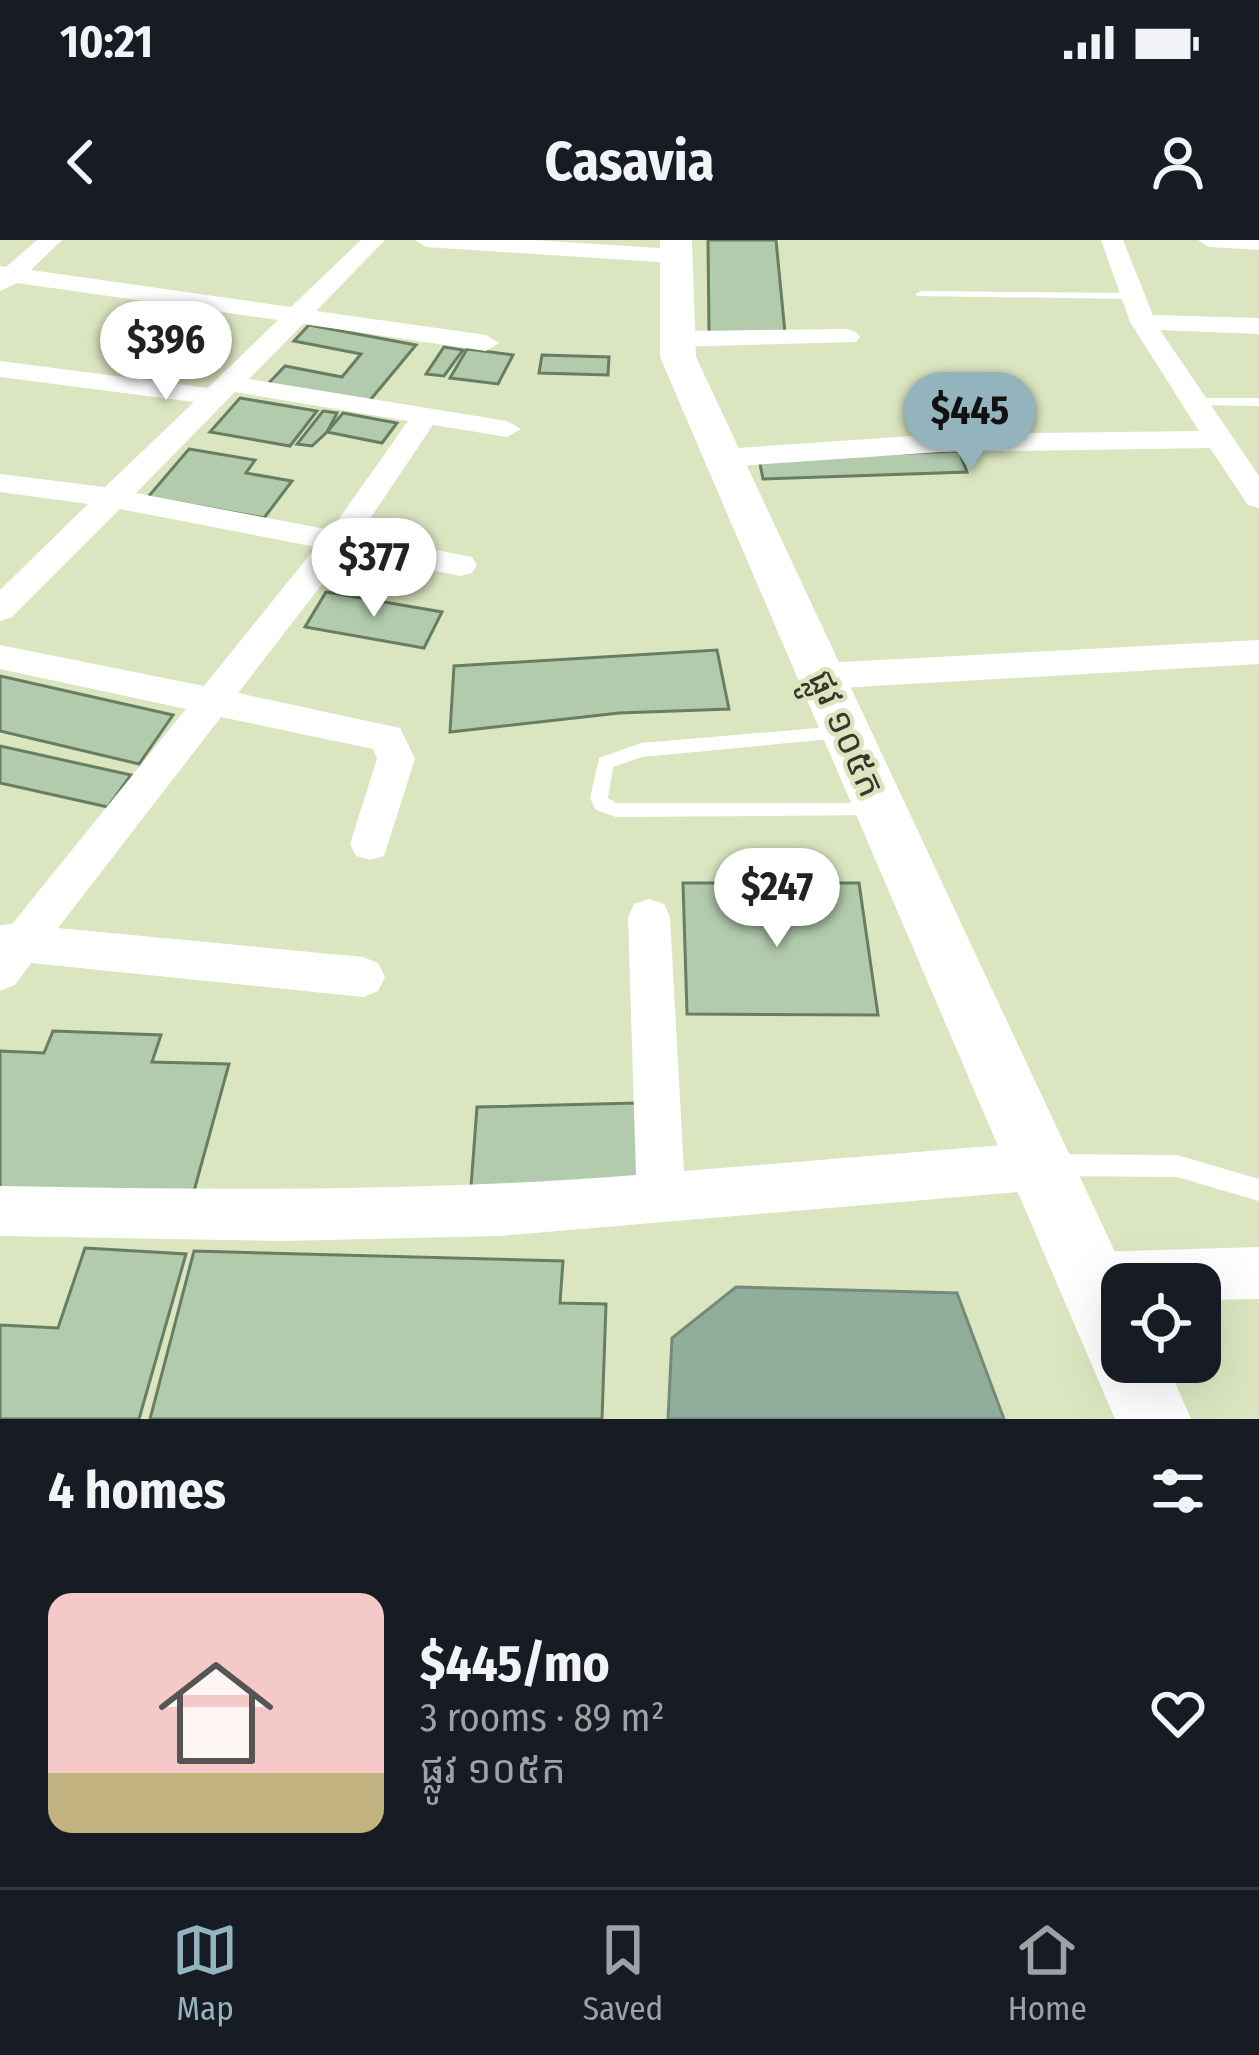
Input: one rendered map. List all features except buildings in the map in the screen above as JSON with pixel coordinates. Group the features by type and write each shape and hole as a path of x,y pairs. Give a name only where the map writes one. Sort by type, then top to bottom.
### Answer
{"main road":[{"name":"ផ្លូវ ១០៥ក","path":"675,248 674,339 1101,1301"},
{"path":"1137,1383 1153,1419"}],"street":[{"path":"4,277 51,240"},
{"path":"0,609 374,240"},
{"path":"426,240 675,248"},
{"path":"1112,240 1138,309 1215,439 1259,498"},
{"path":"1209,240 1259,243"},
{"path":"4,277 301,314 486,343"},
{"path":"1138,309 1259,326"},
{"path":"674,339 847,338"},
{"path":"0,369 225,390 507,429"},
{"path":"7,952 340,539 425,416"},
{"path":"724,458 941,443 1215,439"},
{"path":"0,483 115,498 461,565"},
{"path":"821,676 1259,652"},
{"path":"0,657 388,737 397,759 370,844"},
{"path":"649,916 661,1199"},
{"path":"7,952 364,977"},
{"path":"0,1211 281,1216 499,1211 1042,1166"},
{"path":"1091,1278 1259,1274"}],"lane":[{"path":"921,294 1138,309"},
{"path":"930,382 941,443"},
{"path":"1192,402 1259,402"},
{"path":"847,731 629,753 605,764 598,798 602,806 616,811 882,810"},
{"path":"1042,1166 1177,1166 1259,1190"}],"shaded area":[{"path":"736,1287 957,1293 1004,1419 668,1419 672,1338"}]}
